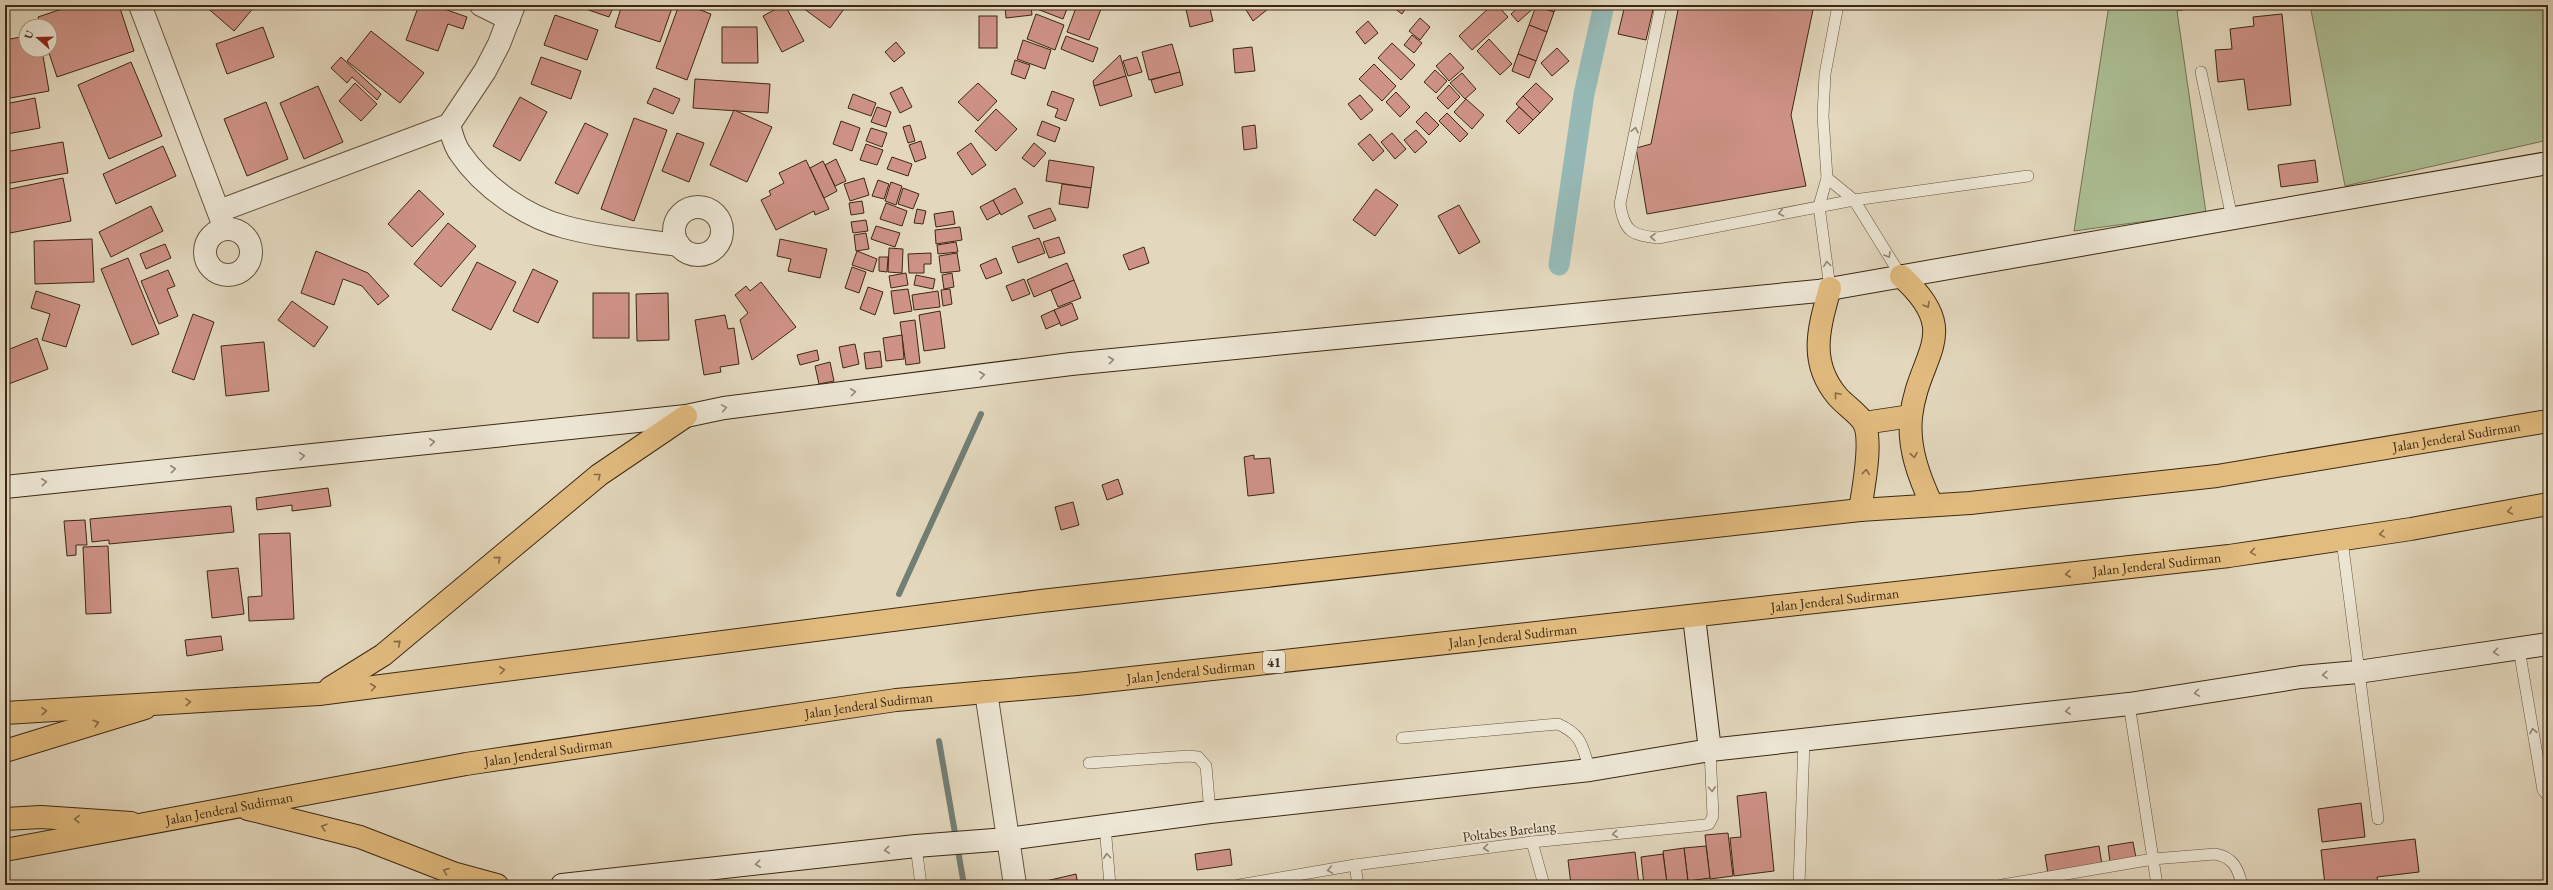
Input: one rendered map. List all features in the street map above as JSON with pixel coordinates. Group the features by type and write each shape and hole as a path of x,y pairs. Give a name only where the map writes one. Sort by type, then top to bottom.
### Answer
{"main road":[{"path":"1901,276 1924,300 1931,311 1934,325 1932,349 1917,392 1911,416 1914,459 1921,481 1932,505"},
{"path":"1830,288 1820,332 1818,354 1827,383 1864,423 1868,452 1860,510"},
{"path":"319,694 384,655 599,475 686,416"},
{"path":"1864,423 1911,416"},
{"name":"Jalan Jenderal Sudirman","path":"5,713 319,694 1041,601 1860,510 1970,503 2217,476 2548,421"},
{"name":"Jalan Jenderal Sudirman","path":"5,850 466,764 896,700 1085,683 1694,617 2221,557 2342,540 2548,504"},
{"path":"5,751 162,703"},
{"path":"240,807 360,838 453,873 497,885"},
{"path":"5,819 56,818 144,824"}],"street":[{"path":"140,5 222,220 449,125 485,71 512,12 481,5"},
{"path":"449,125 459,153 467,163 488,184 530,212 564,227 679,245"},
{"path":"5,487 686,416 724,408 1071,364 1830,288 2548,163"},
{"path":"1694,617 1710,750"},
{"path":"562,885 678,879 916,846 1007,839 1210,812 1590,770 1710,750 1804,741 2129,704 2301,677 2358,672 2548,644"},
{"path":"986,692 1015,885"}],"lane":[{"path":"1661,5 1620,204 1622,219 1630,231 1642,236 1658,238 1854,200 2028,176"},
{"path":"1830,288 1819,206 1827,178 1823,116 1825,74 1838,5"},
{"path":"2201,72 2232,218"},
{"path":"1827,178 1854,200 1901,276"},
{"path":"2342,540 2378,819"},
{"path":"2519,649 2544,790 2548,796"},
{"path":"2129,704 2157,885"},
{"path":"1402,738 1558,724 1573,730 1580,740 1590,770"},
{"path":"1799,885 1804,741"},
{"name":"Poltabes Barelang","path":"1239,885 1355,865 1532,842 1709,824 1713,816 1710,750"},
{"path":"1089,763 1188,756 1198,757 1206,766 1210,812"},
{"path":"1105,826 1110,885"},
{"path":"1532,842 1544,885"},
{"path":"916,846 921,885"},
{"path":"2002,885 2016,884 2153,859 2215,854 2225,856 2233,862 2239,871 2242,885"},
{"path":"1355,865 1358,885"}],"green space":[{"path":"2109,5 2210,5 2177,11 2206,213 2074,231"},
{"path":"2310,5 2548,5 2548,140 2345,186"}],"building":[{"path":"74,5 119,5 134,51 57,77 51,58 58,58 58,18 38,17"},
{"path":"204,5 254,5 255,6 234,31"},
{"path":"419,5 433,5 467,17 463,29 448,24 438,51 406,40"},
{"path":"574,5 614,5 609,17"},
{"path":"622,5 673,5 660,42 615,27"},
{"path":"679,5 687,5 711,14 687,80 656,68"},
{"path":"785,5 804,41 782,52 763,16"},
{"path":"799,5 847,5 830,28"},
{"path":"1005,5 1031,5 1032,15 1006,18"},
{"path":"1038,5 1068,6 1063,19 1037,9"},
{"path":"1077,5 1091,5 1101,9 1089,40 1067,32"},
{"path":"1185,5 1209,5 1213,21 1190,27"},
{"path":"1243,5 1273,5 1253,21"},
{"path":"1390,5 1408,5 1402,14"},
{"path":"1492,5 1497,5 1508,17 1472,50 1459,36"},
{"path":"1521,5 1537,5 1518,22 1511,14"},
{"path":"1541,5 1557,5 1554,12 1540,8"},
{"path":"1625,5 1654,5 1646,40 1618,34"},
{"path":"1679,5 1814,5 1791,115 1806,186 1647,214 1636,148 1651,144"},
{"path":"1536,6 1554,12 1547,32 1529,25"},
{"path":"1036,14 1064,25 1055,50 1027,39"},
{"path":"2282,14 2291,105 2248,110 2244,79 2218,82 2215,50 2232,49 2230,29 2254,26 2253,17"},
{"path":"555,15 598,30 587,60 544,45"},
{"path":"979,16 997,16 997,48 979,48"},
{"path":"1420,18 1430,27 1420,40 1409,31"},
{"path":"1368,21 1378,33 1365,44 1356,32"},
{"path":"1529,25 1547,32 1536,61 1518,54"},
{"path":"263,27 274,57 227,74 216,44"},
{"path":"722,27 757,27 758,63 722,63"},
{"path":"371,31 424,73 400,103 347,61"},
{"path":"1412,35 1422,43 1414,53 1404,45"},
{"path":"1066,36 1098,48 1093,62 1061,49"},
{"path":"18,38 18,58 43,58 49,91 5,99 5,40"},
{"path":"1489,39 1512,64 1500,75 1477,51"},
{"path":"1023,40 1051,50 1045,69 1017,59"},
{"path":"896,42 905,53 894,62 885,52"},
{"path":"1392,43 1415,65 1401,80 1378,58"},
{"path":"1172,44 1180,72 1149,80 1142,52"},
{"path":"1252,47 1255,71 1235,73 1233,49"},
{"path":"1557,48 1569,61 1552,76 1541,63"},
{"path":"1450,53 1464,68 1449,81 1436,66"},
{"path":"1518,54 1536,61 1529,78 1512,71"},
{"path":"1120,55 1126,76 1094,86 1093,81"},
{"path":"341,57 381,94 377,100 352,77 347,83 331,68"},
{"path":"541,57 581,71 571,99 531,84"},
{"path":"1137,57 1142,72 1128,76 1123,61"},
{"path":"1015,60 1030,65 1025,79 1011,74"},
{"path":"131,62 162,136 109,159 78,85"},
{"path":"1374,64 1396,86 1382,101 1359,79"},
{"path":"1435,70 1447,81 1436,93 1424,82"},
{"path":"1180,72 1183,85 1155,93 1151,80"},
{"path":"1462,73 1476,89 1465,99 1450,83"},
{"path":"1126,76 1132,96 1100,106 1094,86"},
{"path":"695,79 770,84 768,113 693,108"},
{"path":"355,83 377,104 361,121 339,101"},
{"path":"978,83 997,101 978,121 958,102"},
{"path":"1536,83 1553,99 1540,113 1523,96"},
{"path":"1449,85 1460,97 1448,109 1437,98"},
{"path":"318,86 343,142 304,159 280,103"},
{"path":"902,87 912,107 900,113 890,93"},
{"path":"654,88 680,99 673,114 647,103"},
{"path":"1052,91 1074,99 1066,121 1055,117 1058,109 1047,105"},
{"path":"1396,92 1410,107 1400,117 1386,102"},
{"path":"853,94 876,103 871,116 848,108"},
{"path":"1360,95 1373,110 1361,120 1348,104"},
{"path":"1523,96 1540,113 1533,120 1516,104"},
{"path":"520,97 547,112 520,161 493,146"},
{"path":"35,98 40,128 7,134 5,104"},
{"path":"1466,99 1484,115 1472,129 1454,112"},
{"path":"266,102 288,159 247,176 224,119"},
{"path":"877,107 891,112 886,127 871,122"},
{"path":"1519,107 1533,120 1519,134 1506,121"},
{"path":"996,109 1017,129 996,151 975,131"},
{"path":"734,110 772,127 747,182 710,165"},
{"path":"1426,112 1439,125 1429,135 1416,122"},
{"path":"1447,113 1468,134 1460,142 1439,121"},
{"path":"634,118 667,130 634,221 601,209"},
{"path":"841,121 860,128 852,151 833,144"},
{"path":"1042,121 1060,128 1055,142 1037,135"},
{"path":"585,123 608,134 578,194 555,183"},
{"path":"910,125 915,141 908,143 903,127"},
{"path":"1255,125 1257,148 1244,150 1242,127"},
{"path":"871,128 887,133 882,147 866,141"},
{"path":"1416,130 1427,142 1415,153 1404,140"},
{"path":"677,133 704,143 689,182 662,171"},
{"path":"1392,133 1406,149 1395,159 1381,142"},
{"path":"1370,134 1384,151 1373,161 1358,144"},
{"path":"921,141 926,158 915,162 909,145"},
{"path":"63,142 68,173 5,184 5,152"},
{"path":"971,143 986,165 972,175 957,153"},
{"path":"1034,143 1046,153 1034,167 1022,158"},
{"path":"866,144 883,150 877,165 860,160"},
{"path":"163,146 176,176 116,204 103,174"},
{"path":"892,157 912,164 908,176 887,169"},
{"path":"836,159 846,181 835,186 825,165"},
{"path":"806,160 829,209 815,215 814,211 776,230 761,200 771,195 769,191 784,183 779,173"},
{"path":"1049,160 1094,167 1091,188 1046,181"},
{"path":"2315,160 2318,182 2281,187 2278,165"},
{"path":"823,161 837,191 824,198 810,168"},
{"path":"63,178 71,221 10,233 5,208 5,190"},
{"path":"864,178 869,195 850,201 844,184"},
{"path":"878,180 889,184 884,199 872,196"},
{"path":"891,182 902,186 896,205 885,201"},
{"path":"1062,184 1091,188 1088,208 1059,204"},
{"path":"903,188 919,194 913,209 898,204"},
{"path":"1015,188 1023,203 1001,215 993,200"},
{"path":"1376,189 1398,205 1375,236 1353,220"},
{"path":"419,190 444,214 412,247 388,224"},
{"path":"993,200 1000,213 987,220 980,207"},
{"path":"862,201 864,213 851,215 849,203"},
{"path":"886,203 907,211 902,226 880,219"},
{"path":"1459,205 1480,242 1459,254 1438,216"},
{"path":"151,206 163,231 111,257 99,232"},
{"path":"1050,208 1056,220 1034,229 1028,216"},
{"path":"917,209 926,211 923,224 914,223"},
{"path":"953,211 955,224 936,227 934,214"},
{"path":"866,220 868,231 853,233 851,222"},
{"path":"448,223 476,246 441,287 414,264"},
{"path":"876,226 900,233 895,247 871,239"},
{"path":"960,227 962,240 936,244 935,230"},
{"path":"866,233 869,249 856,251 854,235"},
{"path":"1059,237 1065,253 1049,258 1043,242"},
{"path":"1039,238 1045,253 1018,263 1012,247"},
{"path":"92,239 94,282 35,284 34,241"},
{"path":"780,239 827,249 820,278 788,271 791,259 777,256"},
{"path":"956,242 958,252 938,254 937,245"},
{"path":"165,244 171,258 146,269 140,254"},
{"path":"1144,247 1149,263 1129,270 1123,255"},
{"path":"889,248 903,249 902,273 888,272"},
{"path":"316,251 368,273 389,296 378,305 362,286 343,279 334,305 301,293"},
{"path":"857,251 877,259 873,272 852,265"},
{"path":"931,253 931,264 924,264 924,273 909,273 908,254"},
{"path":"957,253 960,271 941,273 939,256"},
{"path":"879,257 888,257 887,272 879,271"},
{"path":"128,258 159,334 132,345 101,269"},
{"path":"996,258 1002,273 986,279 980,265"},
{"path":"477,262 516,282 491,330 452,310"},
{"path":"1067,263 1074,280 1034,297 1027,280"},
{"path":"852,267 866,272 859,293 845,288"},
{"path":"533,269 558,281 538,323 513,311"},
{"path":"168,270 175,286 167,289 178,316 159,324 141,281"},
{"path":"906,273 908,285 891,288 889,276"},
{"path":"952,273 954,287 944,289 942,275"},
{"path":"916,275 935,279 933,289 914,285"},
{"path":"1024,279 1030,294 1012,301 1006,286"},
{"path":"1074,280 1081,298 1058,307 1051,290"},
{"path":"761,282 796,327 752,360 740,320 748,313 735,295 746,286 750,291"},
{"path":"868,287 883,292 875,315 860,309"},
{"path":"908,289 912,311 894,314 891,291"},
{"path":"950,289 952,304 943,306 941,290"},
{"path":"36,291 80,305 66,347 42,340 50,314 31,308"},
{"path":"938,291 940,307 914,310 912,295"},
{"path":"593,293 629,293 629,338 593,338"},
{"path":"668,293 669,340 637,341 636,294"},
{"path":"292,301 328,327 314,347 278,320"},
{"path":"1072,303 1078,319 1061,326 1054,310"},
{"path":"1054,310 1060,323 1046,329 1041,316"},
{"path":"940,311 945,348 924,351 919,315"},
{"path":"193,314 214,322 194,380 172,372"},
{"path":"725,315 728,329 734,328 739,364 720,367 721,372 704,375 695,320"},
{"path":"915,320 920,363 906,365 900,322"},
{"path":"902,335 904,359 886,361 883,338"},
{"path":"37,338 48,369 6,385 5,351"},
{"path":"264,342 269,391 226,396 221,346"},
{"path":"855,344 859,364 843,368 839,347"},
{"path":"817,350 819,360 800,365 797,355"},
{"path":"880,351 882,367 866,369 864,353"},
{"path":"830,362 834,381 819,384 815,366"},
{"path":"1254,455 1254,459 1270,458 1274,493 1248,496 1244,457"},
{"path":"1118,479 1123,494 1107,500 1102,485"},
{"path":"328,488 331,506 292,511 292,505 257,510 256,498"},
{"path":"1073,502 1079,525 1061,530 1055,507"},
{"path":"231,506 234,532 109,544 109,540 92,542 90,519"},
{"path":"85,520 87,545 76,545 76,555 67,556 64,521"},
{"path":"290,533 294,619 249,621 248,597 262,596 259,534"},
{"path":"108,546 111,613 86,614 83,547"},
{"path":"238,568 244,614 212,618 207,571"},
{"path":"221,636 223,650 187,656 185,640"},
{"path":"1766,792 1774,871 1734,876 1730,838 1741,837 1737,796"},
{"path":"2361,803 2365,837 2322,842 2318,809"},
{"path":"1728,833 1733,876 1710,879 1705,835"},
{"path":"2415,839 2419,872 2377,877 2378,885 2325,885 2321,850"},
{"path":"2133,842 2136,858 2110,862 2108,846"},
{"path":"1706,846 1710,878 1688,881 1684,848"},
{"path":"2099,846 2102,865 2048,874 2045,855"},
{"path":"1684,848 1688,882 1667,885 1663,851"},
{"path":"1230,849 1232,865 1197,870 1195,854"},
{"path":"1635,852 1639,885 1571,885 1568,860"},
{"path":"1663,854 1667,883 1644,885 1641,857"},
{"path":"1076,874 1078,885 1046,885 1046,881"}],"waterway":[{"path":"1559,265 1584,94 1604,5"},
{"path":"899,594 981,414"},
{"path":"939,741 964,885"}]}
